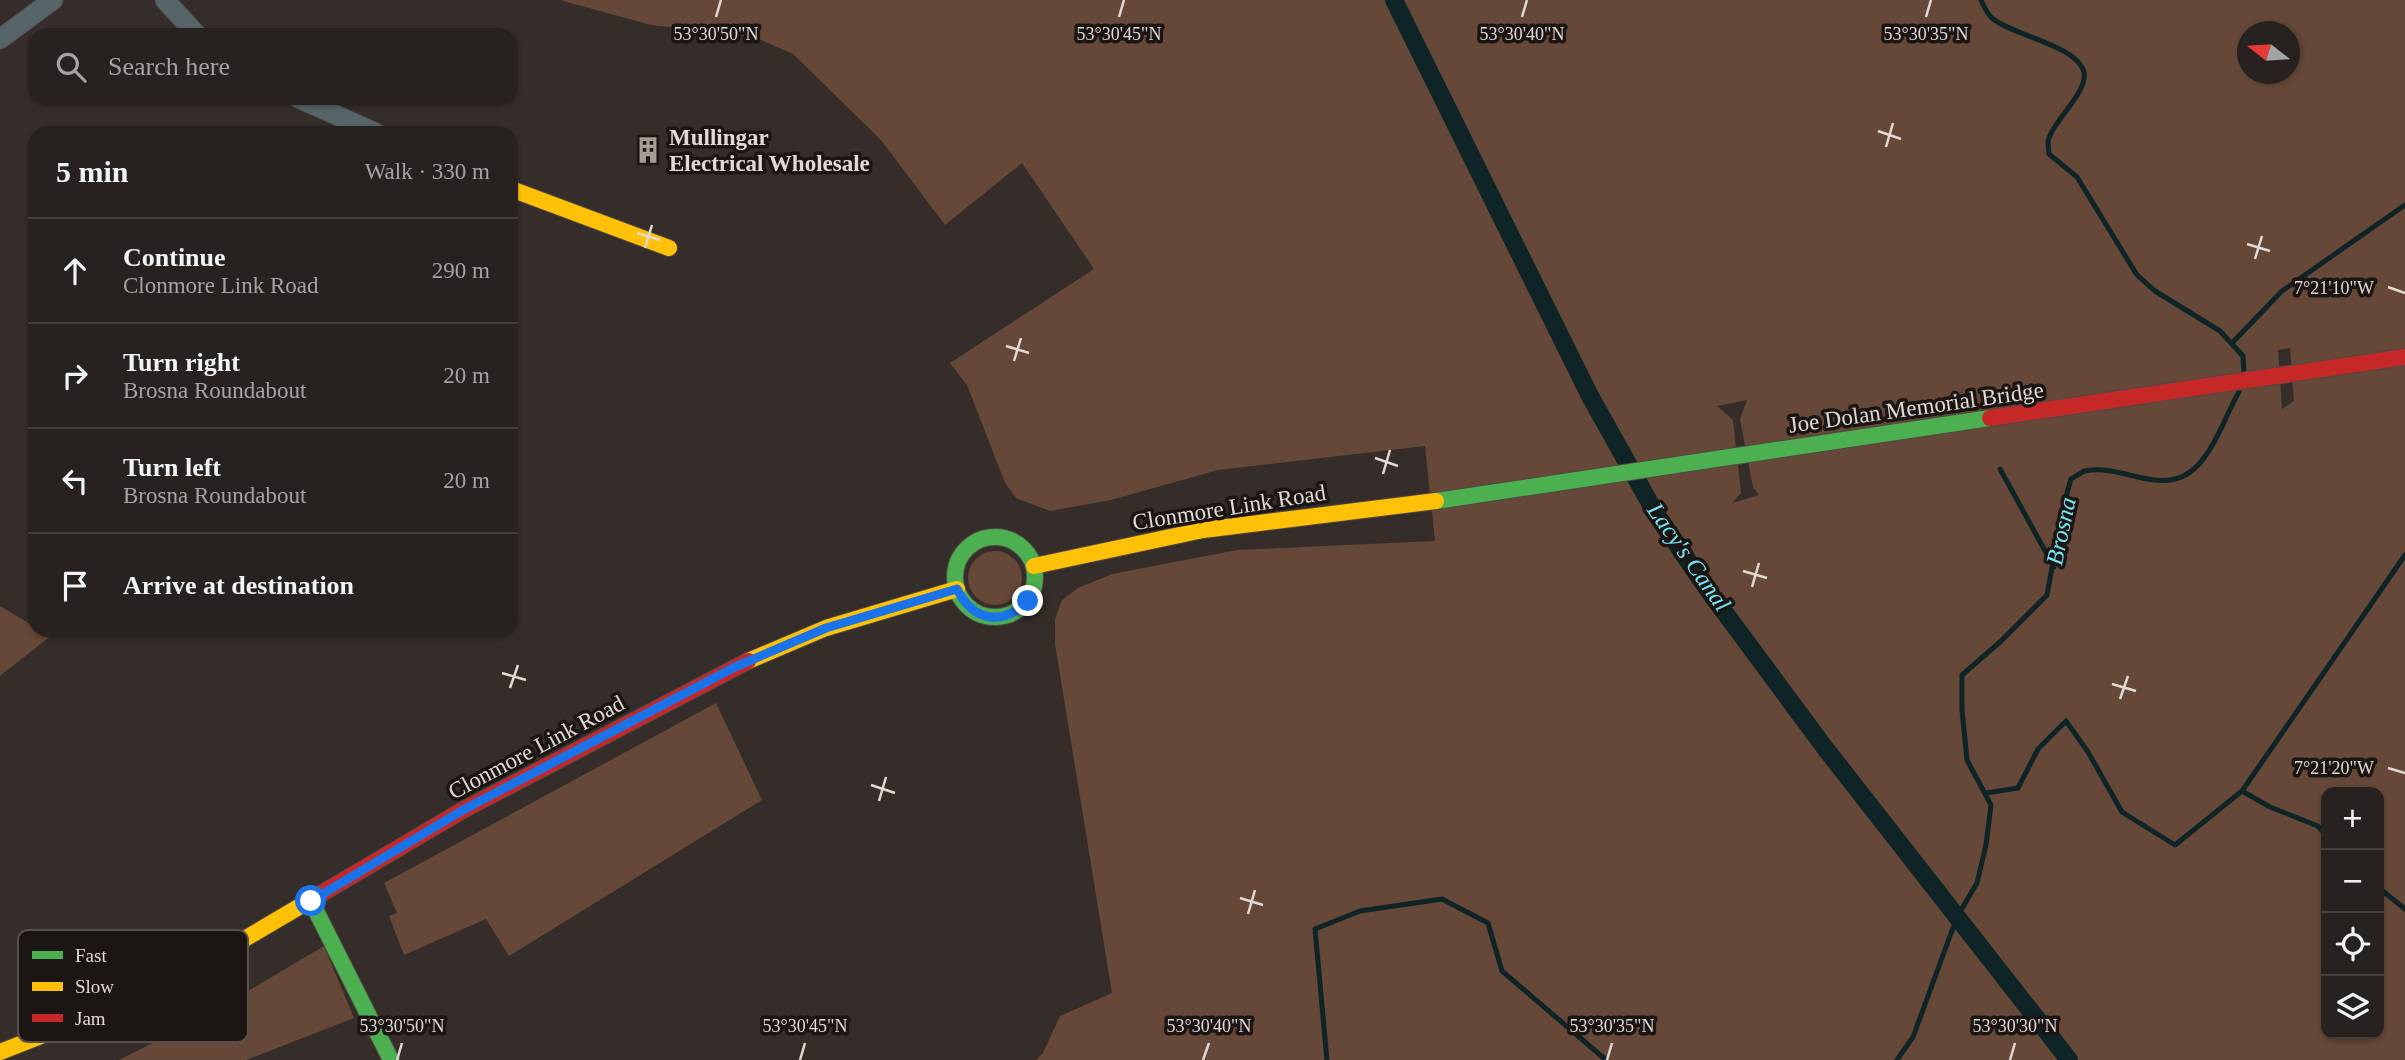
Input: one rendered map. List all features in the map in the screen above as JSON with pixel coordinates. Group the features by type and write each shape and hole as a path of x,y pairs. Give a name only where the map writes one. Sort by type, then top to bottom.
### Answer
{"main road":[{"path":"518,192 669,248"},
{"name":"Joe Dolan Memorial Bridge","path":"1433,501 2405,357"},
{"name":"Clonmore Link Road","path":"1034,566 1203,530 1433,501"},
{"path":"995,536 1008,538 1029,554 1034,566 1036,578 1028,601 1009,615 984,616 972,610 957,589 957,565 962,553 971,544 982,539 995,536"},
{"name":"Clonmore Link Road","path":"248,937 463,810 735,667 826,628 957,589"},
{"path":"311,901 391,1060"},
{"name":"Clonmore Link Road","path":"0,1052 25,1042"}],"street":[{"path":"0,39 53,0"},
{"path":"165,0 191,28"},
{"path":"314,105 360,126"}],"shaded area":[{"path":"560,0 2405,0 2405,1060 1036,1060 1043,1053 1060,1016 1112,993 1055,644 1055,619 1062,600 1078,588 1112,574 1237,550 1435,541 1425,446 1218,470 1111,500 1050,511 1016,498 1005,483 967,385 950,363 1094,269 1022,163 945,225 881,140 793,54 754,37 651,25","holes":["2290,348 2294,401 2282,409 2278,350","1747,400 1740,419 1753,487 1759,495 1732,503 1741,493 1733,420 1717,406"]},
{"path":"1000,551 1010,555 1018,563 1022,578 1018,593 1010,601 990,605 980,601 972,593 968,573 972,563 980,555"},
{"path":"0,606 28,623 28,637 50,637 0,676"},
{"path":"716,703 762,800 509,956 486,919 404,955 389,916 397,913 384,883"},
{"path":"324,946 354,1018 246,1060 119,1060 155,1042 248,1042 248,991"}],"waterway":[{"name":"Lacy's Canal","path":"1394,0 1590,396 1656,514 1708,590 1825,748 2069,1060"},
{"name":"Brosna","path":"1981,0 1990,16 2002,24 2057,48 2079,63 2084,72 2084,80 2076,97 2052,131 2048,141 2049,154 2077,177 2137,275 2155,291 2220,331 2243,356 2244,373"},
{"path":"2232,343 2282,291 2405,205"},
{"name":"Brosna","path":"1897,1060 1913,1037 1957,917 1977,883 1986,845 1991,805 1967,760 1962,675 2047,595 2063,507 2071,479 2085,471 2101,470 2163,481 2178,478 2192,470 2206,455 2239,392"},
{"path":"2000,469 2054,567"},
{"path":"2242,791 2405,555"},
{"name":"Brosna","path":"1986,793 2018,788 2038,749 2066,721 2088,752 2122,812 2175,845 2242,791 2270,807 2321,829"},
{"name":"Brosna","path":"2384,892 2405,909"},
{"path":"1327,1060 1315,929 1360,911 1442,899 1488,923 1502,971 1606,1060"}],"traffic: fast":[{"path":"1436,501 1990,418"},
{"path":"995,537 1010,540 1023,549 1032,562 1035,577 1032,592 1023,605 1010,614 995,617 980,614 967,605 958,592 955,577 958,562 967,549 980,540 995,537"},
{"path":"311,901 391,1060"}],"traffic: slow":[{"path":"518,192 669,248"},
{"path":"1034,566 1203,530 1436,501"},
{"path":"748,661 826,628 957,589"},
{"path":"248,937 314,898"},
{"path":"0,1052 25,1042"}],"traffic: jam":[{"path":"1990,418 2405,357"},
{"path":"314,898 463,810 748,661"}],"place":[{"name":"Mullingar Electrical Wholesale","path":"648,150"}],"route":[{"path":"311,901 463,810 735,667 826,628 957,589 963,601 984,616 1009,615 1028,601"}]}
